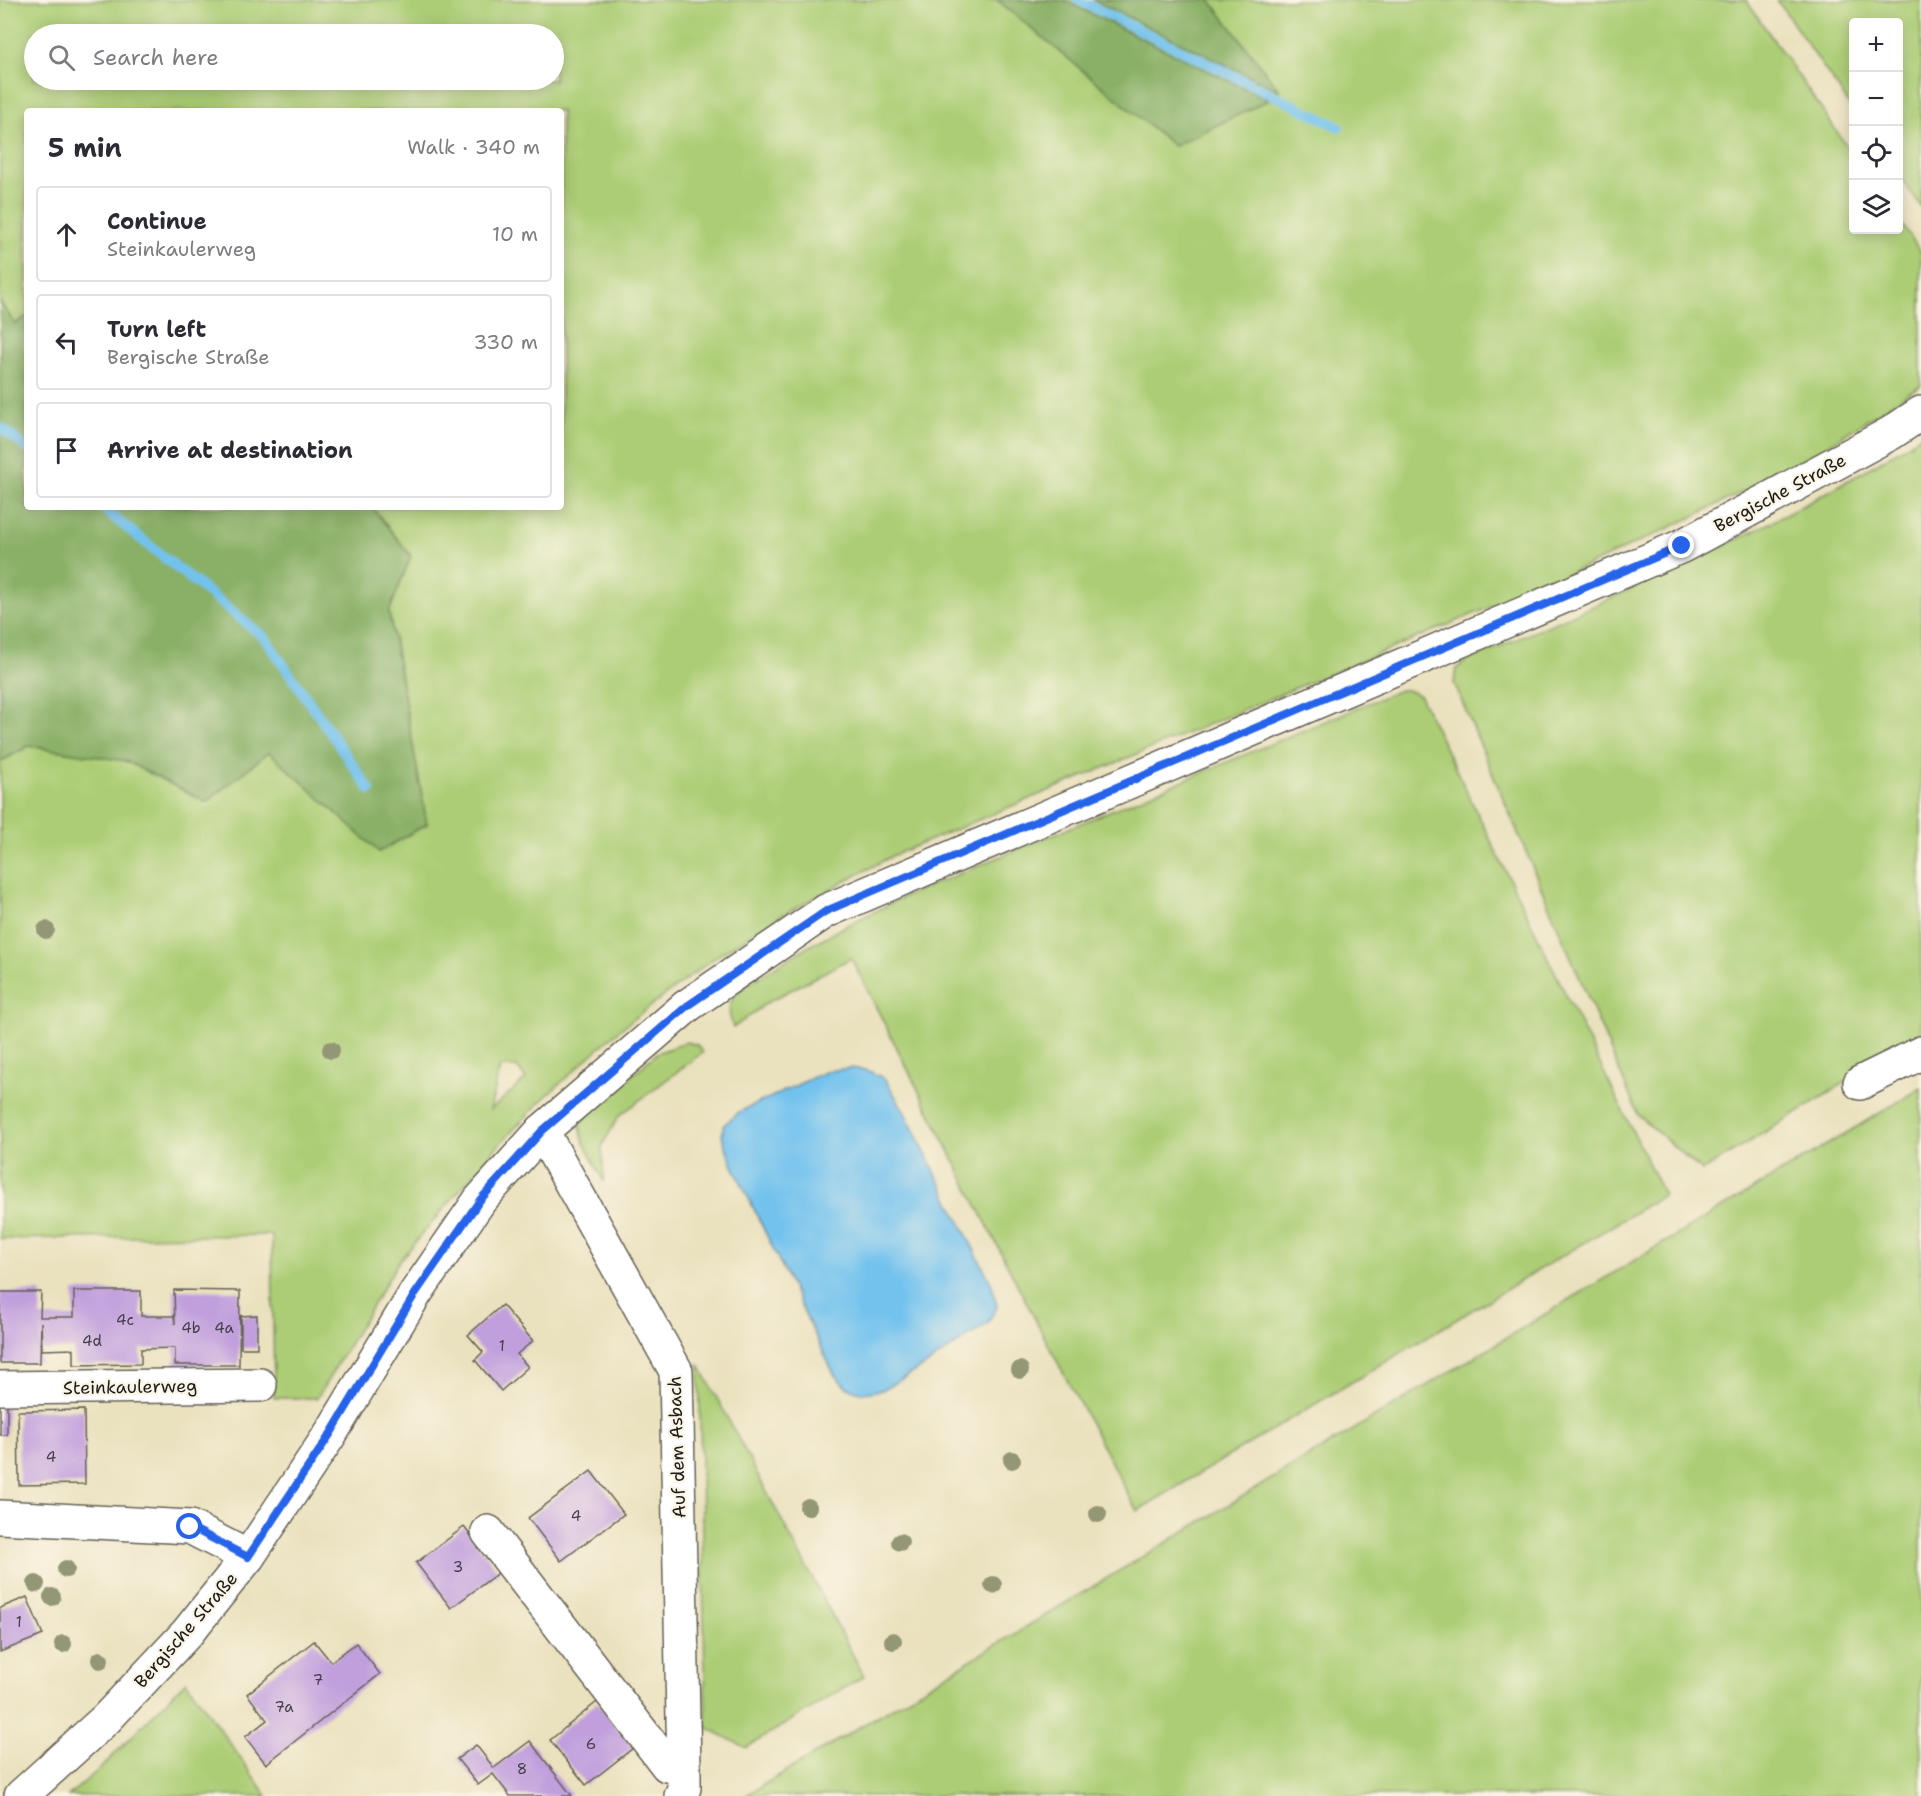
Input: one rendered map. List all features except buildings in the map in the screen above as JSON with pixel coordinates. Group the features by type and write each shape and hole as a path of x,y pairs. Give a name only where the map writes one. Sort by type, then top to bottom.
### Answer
{"main road":[{"name":"Bergische Straße","path":"21,1796 107,1718 187,1633 248,1557 331,1433 421,1284 480,1200 542,1131 687,1006 826,911 1682,546 1890,433 1921,413"},
{"path":"1860,1083 1921,1053"},
{"name":"Auf dem Asbach","path":"542,1131 676,1371 683,1782"},
{"name":"Steinkaulerweg","path":"0,1388 260,1385"},
{"path":"0,1517 190,1527 248,1557"},
{"path":"488,1532 667,1765 683,1782"}],"green space":[{"path":"0,0 1746,0 1849,149 1849,234 1903,234 1903,226 1921,252 1921,385 1827,446 1755,486 1684,521 1598,561 1455,622 894,855 777,918 717,956 619,1030 544,1098 496,1148 399,1261 317,1398 274,1398 272,1235 0,1239 0,762 29,746 126,761 206,802 269,752 379,851 427,824 389,612 411,556 374,510 564,510 564,108 24,108 24,318 15,324 0,302","holes":["500,1067 517,1067 526,1079 490,1110"]},
{"path":"997,0 1063,0 1269,100 1174,146"},
{"path":"1093,0 1210,0 1280,91"},
{"path":"1777,0 1921,0 1921,207 1903,181 1903,18 1849,18 1849,104"},
{"path":"0,302 15,324 24,318 24,510 374,510 411,556 389,612 427,824 379,852 269,752 206,802 126,761 29,746 0,762"},
{"path":"1921,436 1921,1036 1702,1171 1638,1115 1454,683 1456,670 1466,661 1641,585 1755,530 1867,470"},
{"path":"1400,690 1408,690 1420,696 1664,1195 1137,1511 1041,1331 851,958 768,1002 733,1028 729,1013 730,1005 742,989 787,959 908,895"},
{"path":"687,1042 697,1045 703,1052 619,1116 602,1146 604,1182 584,1143 579,1123 657,1053"},
{"path":"1921,1088 1921,1796 745,1796"},
{"path":"699,1364 864,1676 746,1748 706,1727"},
{"path":"186,1681 267,1796 68,1796 102,1767"}],"water":[{"path":"851,1068 869,1071 885,1079 903,1109 992,1285 997,1307 988,1323 923,1367 882,1390 863,1393 846,1387 834,1374 733,1166 722,1136 724,1125 739,1112 827,1071"}],"waterway":[{"path":"1078,0 1339,127"},
{"path":"0,427 24,446"},
{"path":"105,510 265,638 370,790"}],"route":[{"path":"190,1527 248,1557 331,1433 415,1294 480,1200 542,1131 687,1006 826,911 1682,546"}]}
